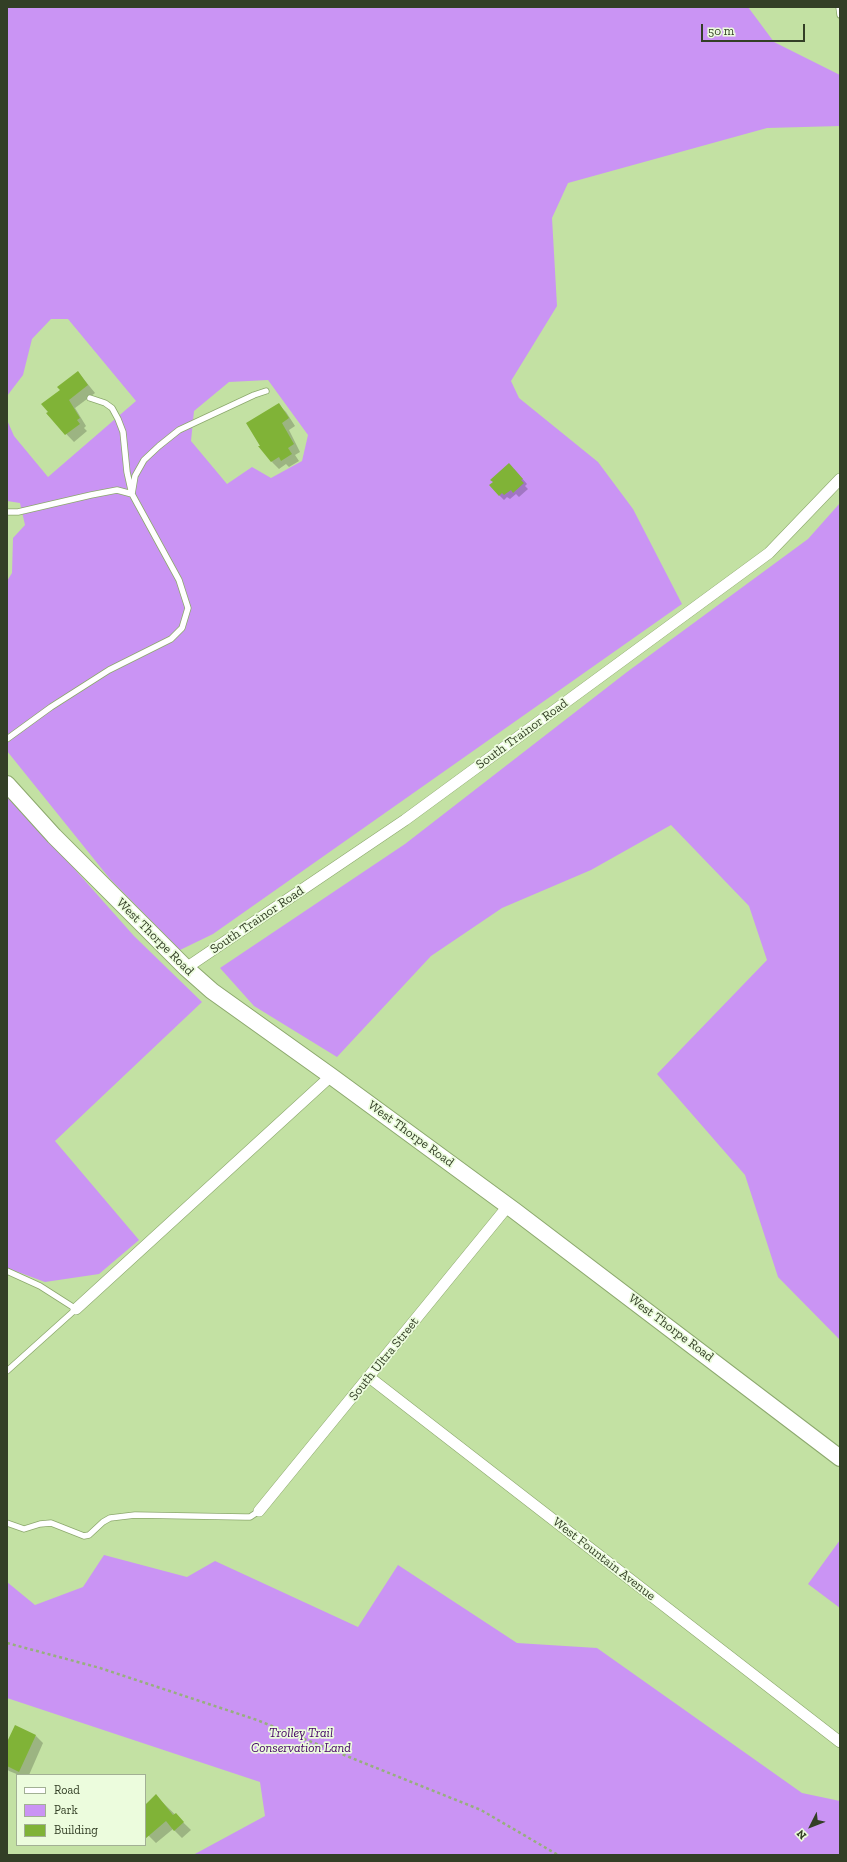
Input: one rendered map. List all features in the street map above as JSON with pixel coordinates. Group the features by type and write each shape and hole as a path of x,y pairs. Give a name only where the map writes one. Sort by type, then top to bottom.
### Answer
{"street":[{"name":"South Trainor Road","path":"186,968 405,820 769,553 840,479"},
{"name":"West Thorpe Road","path":"7,784 54,836 186,968 212,991 508,1206 840,1458"},
{"path":"76,1309 331,1076"},
{"name":"South Ultra Street","path":"259,1511 508,1206"},
{"name":"West Fountain Avenue","path":"369,1377 840,1742"}],"lane":[{"path":"839,7 840,15"},
{"path":"132,494 135,476 144,460 179,430 254,395 266,391"},
{"path":"7,738 51,707 110,670 171,639 182,628 188,608 179,580 132,494 127,472 123,432 118,419 112,408 105,403 90,398"},
{"path":"7,512 18,512 91,494 117,490 132,494"},
{"path":"7,1270 40,1286 76,1309 7,1371"},
{"path":"7,1522 24,1529 40,1524 51,1523 84,1536 89,1535 102,1522 110,1518 135,1515 250,1517 259,1511"}],"path":[{"path":"7,1643 100,1668 257,1720 481,1810 558,1855"}],"green space":[{"path":"7,7 748,7 774,42 840,75 840,126 767,128 568,183 552,218 557,306 511,381 519,398 598,462 633,509 682,604 213,934 180,950 110,879 7,751 7,581 12,573 13,538 25,525 20,503 7,501 7,420 14,436 48,477 136,401 68,319 51,319 32,339 23,375 7,396","holes":["268,380 308,435 302,461 271,478 252,467 227,484 191,441 194,411 229,382"]},
{"path":"840,503 840,1340 778,1277 745,1175 657,1074 767,960 749,906 671,825 591,870 502,908 431,956 337,1057 254,1006 220,968 405,844 627,672 808,539"},
{"path":"7,793 134,936 202,1002 55,1141 139,1240 99,1274 45,1282 7,1268"},
{"path":"840,1540 840,1608 808,1584"},
{"name":"Trolley Trail Conservation Land","path":"104,1555 187,1577 215,1561 358,1627 398,1565 517,1643 597,1648 802,1793 840,1801 840,1855 193,1855 265,1816 260,1782 7,1698 7,1582 35,1605 83,1587"}],"building":[{"path":"78,371 88,385 69,400 80,418 77,420 80,424 65,435 46,413 48,412 41,404 60,390 57,387"},
{"path":"279,403 289,418 282,423 294,444 288,448 292,454 281,461 279,457 271,462 258,446 260,446 246,423"},
{"path":"509,463 523,479 521,480 524,483 513,493 511,490 504,495 502,493 499,496 489,485 493,482 490,480"},
{"path":"15,1725 36,1735 19,1772 7,1766 7,1742"},
{"path":"156,1794 173,1815 176,1813 184,1822 174,1831 166,1821 146,1838 146,1804"}]}
